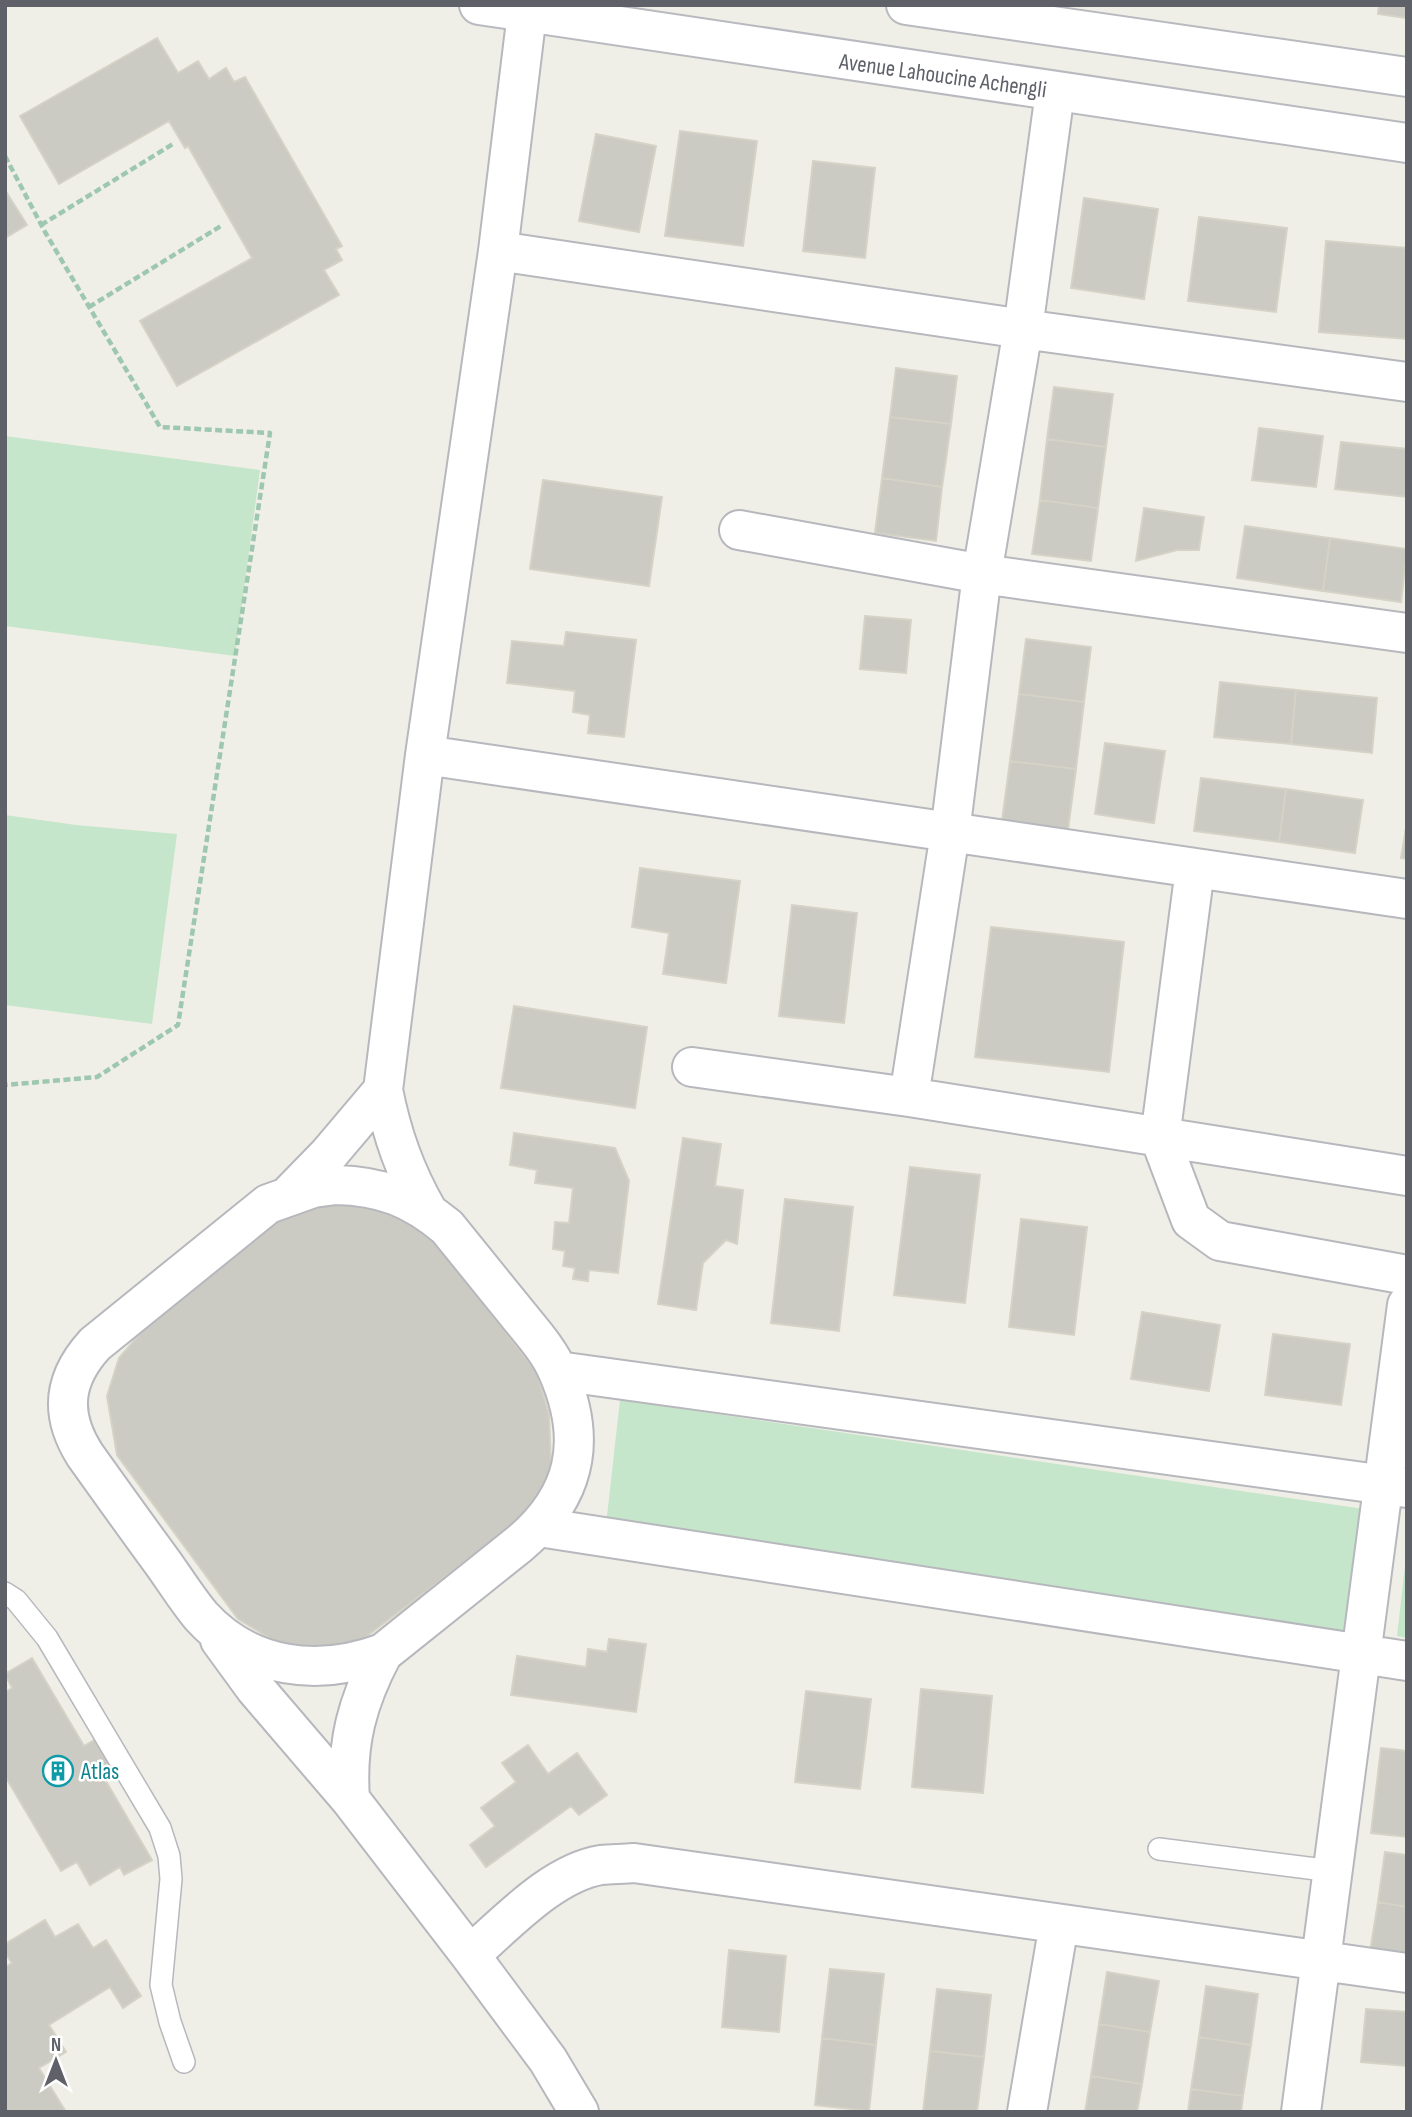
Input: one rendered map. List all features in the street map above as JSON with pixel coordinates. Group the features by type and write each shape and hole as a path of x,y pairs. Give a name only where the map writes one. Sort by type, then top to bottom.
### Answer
{"street":[{"name":"Avenue Lahoucine Achengli","path":"478,5 527,9 1055,92 1407,143"},
{"path":"906,5 1407,77"},
{"path":"428,1212 403,1164 390,1128 383,1090 425,755 498,251 527,9"},
{"path":"909,1097 950,833 982,574 1023,329 1055,92"},
{"path":"498,251 1023,329 1407,382"},
{"path":"739,530 982,574 1407,633"},
{"path":"425,755 1407,900"},
{"path":"1195,869 1160,1138 1191,1220 1220,1241 1407,1275"},
{"path":"692,1067 909,1097 1407,1176"},
{"path":"290,1194 328,1155 383,1090"},
{"path":"202,1616 230,1641 283,1664 311,1667 360,1662 383,1653 539,1527 556,1505 568,1480 574,1452 574,1429 558,1371 541,1343 447,1227 407,1199 360,1186 313,1188 268,1204 95,1343 75,1371 69,1388 69,1423 75,1440 202,1616 255,1688 350,1799 470,1955 548,2060 579,2112"},
{"path":"1301,2112 1360,1654 1395,1487 1407,1305"},
{"path":"558,1371 1395,1487"},
{"path":"539,1527 1407,1661"},
{"path":"350,1799 350,1751 355,1717 367,1684 383,1653"},
{"path":"470,1955 552,1885 577,1872 600,1865 634,1863 1407,1973"},
{"path":"1027,2112 1059,1924"}],"lane":[{"path":"5,1593 16,1600 47,1637 160,1828 169,1856 171,1879 161,1985 184,2062"},
{"path":"1159,1849 1332,1871"}],"path":[{"path":"41,225 173,144"},
{"path":"5,156 41,225 160,427 270,433 178,1025 97,1077 5,1085"},
{"path":"89,307 221,226"}],"green space":[{"path":"5,436 260,470 235,656 5,626"},
{"path":"5,815 76,825 177,834 152,1024 5,1005"},
{"path":"620,1400 1364,1509 1349,1632 606,1525"},
{"path":"1407,1548 1407,1638 1397,1636"}],"building":[{"path":"1379,5 1407,5 1407,18 1378,14"},
{"path":"157,38 178,73 198,61 209,79 226,68 234,82 245,77 342,246 336,249 342,260 324,270 339,295 177,386 140,321 252,258 188,146 185,148 169,121 59,184 20,116"},
{"path":"680,131 757,141 743,246 665,236"},
{"path":"596,134 656,146 639,232 579,221"},
{"path":"813,161 875,168 865,258 803,251"},
{"path":"5,190 27,225 5,238"},
{"path":"1084,198 1158,209 1144,299 1071,288"},
{"path":"1199,217 1287,228 1276,312 1188,301"},
{"path":"1326,241 1407,248 1407,339 1319,332"},
{"path":"896,368 957,376 951,424 890,417"},
{"path":"1054,387 1113,394 1106,447 1047,439"},
{"path":"890,417 951,424 942,487 882,478"},
{"path":"1259,428 1323,436 1316,487 1252,480"},
{"path":"1047,439 1106,447 1098,508 1040,500"},
{"path":"1341,442 1407,449 1407,497 1335,489"},
{"path":"882,478 942,487 936,541 875,533"},
{"path":"543,480 662,497 649,586 530,569"},
{"path":"1040,500 1098,508 1091,561 1032,554"},
{"path":"1144,508 1204,517 1199,550 1177,550 1136,561"},
{"path":"1245,526 1330,538 1323,591 1237,578"},
{"path":"1330,538 1407,549 1401,602 1323,591"},
{"path":"865,616 911,620 906,673 860,669"},
{"path":"566,632 636,640 624,737 588,733 590,715 573,712 575,691 507,683 512,641 564,646"},
{"path":"1026,639 1091,647 1084,702 1019,694"},
{"path":"1220,682 1296,690 1291,744 1214,737"},
{"path":"1296,690 1377,698 1372,753 1291,744"},
{"path":"1019,694 1084,702 1076,769 1010,761"},
{"path":"1105,743 1165,751 1154,823 1095,814"},
{"path":"1010,761 1076,769 1067,837 1001,828"},
{"path":"1201,778 1286,789 1279,842 1194,831"},
{"path":"1286,789 1363,800 1355,853 1279,842"},
{"path":"1407,822 1407,859 1401,858"},
{"path":"640,868 740,881 726,983 663,974 669,933 632,927"},
{"path":"792,905 857,913 844,1023 779,1016"},
{"path":"991,927 1124,942 1109,1072 975,1057"},
{"path":"514,1006 647,1027 635,1108 501,1088"},
{"path":"514,1133 615,1148 629,1181 618,1273 589,1270 588,1281 573,1279 575,1268 563,1266 565,1251 553,1249 555,1222 569,1223 573,1188 535,1183 537,1170 510,1165"},
{"path":"683,1138 721,1144 715,1186 743,1190 737,1244 726,1240 703,1263 696,1310 658,1304"},
{"path":"910,1167 980,1175 965,1303 894,1295"},
{"path":"360,1199 423,1225 537,1373 549,1414 551,1465 537,1507 346,1652 281,1645 238,1619 117,1455 107,1396 119,1358 149,1323 280,1218 314,1206"},
{"path":"785,1199 853,1207 839,1331 771,1323"},
{"path":"1021,1219 1087,1227 1074,1335 1009,1327"},
{"path":"1142,1312 1220,1325 1209,1391 1131,1379"},
{"path":"1273,1334 1350,1344 1341,1405 1265,1395"},
{"path":"609,1639 646,1644 636,1712 511,1695 517,1656 586,1667 588,1649 607,1652"},
{"name":"Atlas","path":"32,1658 84,1746 101,1736 119,1766 103,1776 152,1860 124,1875 120,1867 90,1885 77,1862 61,1871 5,1776 5,1692 12,1688 5,1674"},
{"path":"921,1689 992,1696 983,1793 912,1787"},
{"path":"806,1691 871,1699 860,1789 795,1782"},
{"path":"528,1745 548,1774 577,1753 607,1795 579,1815 571,1806 486,1867 470,1845 495,1826 481,1808 516,1782 502,1763"},
{"path":"1381,1748 1407,1751 1407,1837 1371,1833"},
{"path":"1385,1852 1407,1855 1407,1907 1378,1902"},
{"path":"1378,1902 1407,1907 1407,1958 1370,1952"},
{"path":"45,1920 55,1937 78,1924 93,1948 106,1940 141,1996 123,2008 110,1987 49,2025 66,2052 39,2068 66,2112 5,2112 5,1967 12,1963 5,1953 5,1944"},
{"path":"729,1950 786,1956 779,2032 722,2027"},
{"path":"830,1969 884,1974 876,2045 822,2038"},
{"path":"1107,1972 1159,1981 1150,2032 1099,2024"},
{"path":"1206,1986 1258,1994 1251,2045 1199,2037"},
{"path":"937,1989 991,1995 984,2057 930,2051"},
{"path":"1366,2009 1407,2012 1407,2066 1361,2062"},
{"path":"1099,2024 1150,2032 1142,2084 1091,2076"},
{"path":"1199,2037 1251,2045 1243,2096 1191,2089"},
{"path":"822,2038 876,2045 869,2111 815,2105"},
{"path":"930,2051 984,2057 977,2112 923,2112"},
{"path":"1091,2076 1142,2084 1137,2112 1085,2112"},
{"path":"1191,2089 1243,2096 1241,2112 1188,2112"}],"place":[{"name":"Atlas","path":"58,1771"}]}
